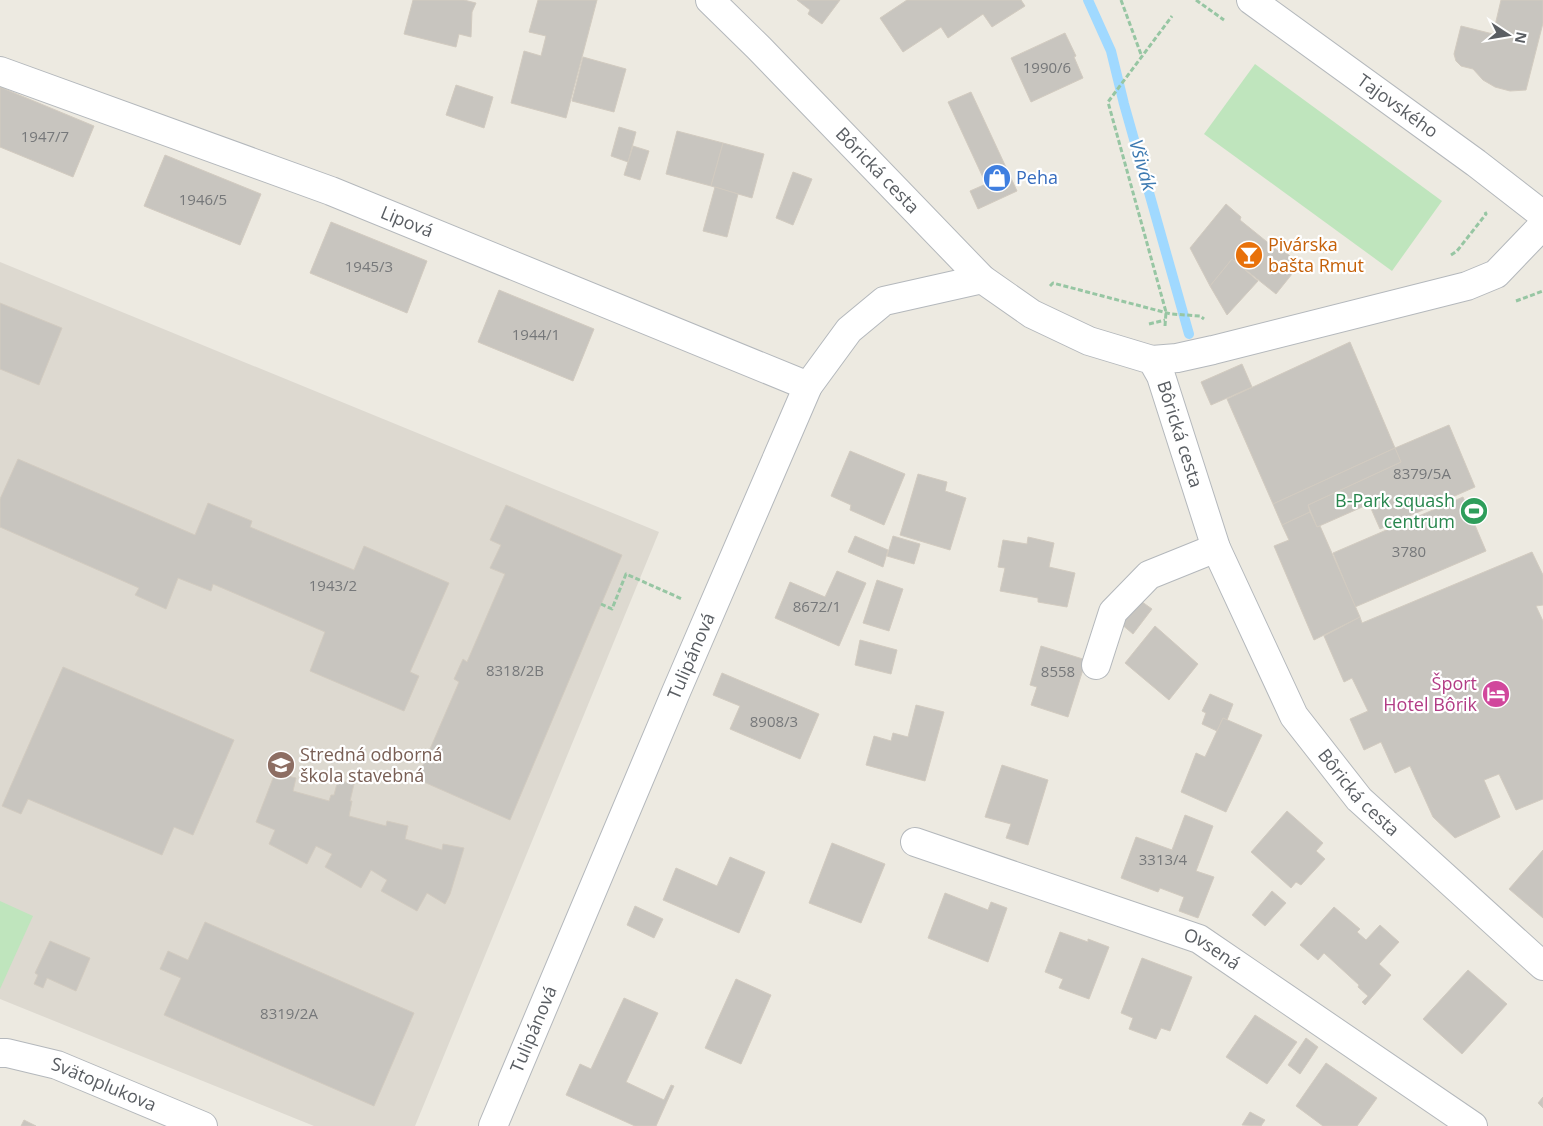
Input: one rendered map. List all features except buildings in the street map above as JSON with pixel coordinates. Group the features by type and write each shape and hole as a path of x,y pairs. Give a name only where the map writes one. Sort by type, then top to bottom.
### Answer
{"street":[{"name":"Bôrická cesta","path":"710,0 759,48 982,279 1032,314 1089,342 1165,359 1161,376 1216,548 1294,716 1358,799 1543,966"},
{"name":"Tajovského","path":"1251,0 1476,163 1543,215"},
{"name":"Lipová","path":"0,71 331,191 808,386"},
{"path":"1165,359 1213,350 1467,286 1496,274 1543,226"},
{"name":"Tulipánová","path":"493,1126 672,700 808,386 848,330 884,302 982,279"},
{"path":"1096,665 1113,612 1149,575 1216,548"},
{"name":"Ovsená","path":"915,842 1199,939 1473,1126"},
{"name":"Svätoplukova","path":"0,1053 7,1052 57,1066 203,1126"}],"path":[{"path":"1121,0 1142,57"},
{"path":"1196,0 1228,22"},
{"path":"1165,359 1166,312 1108,102 1172,16"},
{"path":"1449,256 1457,252 1486,214 1483,208"},
{"path":"1047,290 1053,283 1171,314 1200,316 1206,320"},
{"path":"601,604 612,608 626,574 680,598"}],"shaded area":[{"name":"Stredná odborná škola stavebná","path":"0,262 659,532 415,1126 314,1126 0,999"}],"green space":[{"path":"1255,64 1442,201 1392,271 1204,134"},
{"path":"0,901 33,916 0,989"}],"waterway":[{"name":"Všivák","path":"1088,0 1111,51 1124,104 1189,334"}],"place":[{"name":"Peha","path":"997,178"},
{"name":"Pivárska bašta Rmut","path":"1249,255"},
{"name":"B-Park squash centrum","path":"1474,511"},
{"name":"Šport Hotel Bôrik","path":"1496,694"},
{"name":"Stredná odborná škola stavebná","path":"281,765"}]}
